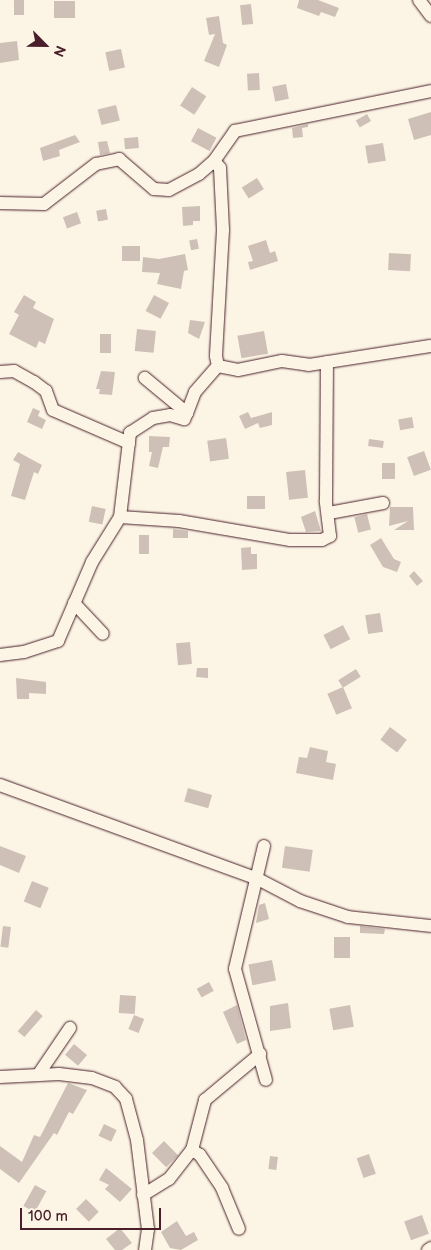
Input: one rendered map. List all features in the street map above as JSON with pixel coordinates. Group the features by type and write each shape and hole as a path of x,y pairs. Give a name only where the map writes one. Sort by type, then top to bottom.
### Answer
{"street":[{"path":"420,0 431,16"},
{"path":"0,203 44,204 96,164 118,159 154,189 169,190 199,174 214,161 235,131 295,116 431,91"},
{"path":"214,161 220,168 223,230 216,356 218,366"},
{"path":"218,366 238,370 282,361 309,365 431,346"},
{"path":"120,517 179,520 274,538 308,541 330,536 326,362"},
{"path":"0,655 58,641 92,562 120,517 130,433 146,420 170,416 184,419 194,392 218,366"},
{"path":"0,372 14,372 34,382 46,391 53,410 129,443"},
{"path":"145,378 187,413"},
{"path":"329,513 383,503"},
{"path":"74,604 103,634"},
{"path":"0,786 256,878 300,901 348,917 431,926"},
{"path":"264,846 235,969 266,1080"},
{"path":"38,1075 70,1028"},
{"path":"143,1195 169,1179 192,1150 205,1100 260,1054"},
{"path":"0,1077 38,1075 92,1078 115,1087 126,1098 137,1140 148,1229 145,1250"},
{"path":"192,1150 200,1155 222,1188 239,1229"}],"building":[{"path":"14,0 24,0 24,15 14,15"},
{"path":"299,0 318,0 339,8 335,17 321,12 319,16 297,8"},
{"path":"54,1 75,1 75,18 54,18"},
{"path":"251,4 253,24 242,25 240,5"},
{"path":"219,16 223,43 227,45 219,67 204,61 215,34 209,35 206,18"},
{"path":"17,41 19,60 0,63 0,43"},
{"path":"121,49 125,68 109,71 105,52"},
{"path":"259,73 260,90 248,91 247,74"},
{"path":"286,84 289,99 275,101 272,87"},
{"path":"192,87 206,96 194,115 180,105"},
{"path":"116,105 120,121 101,125 98,110"},
{"path":"431,112 431,135 414,140 408,119"},
{"path":"367,114 371,121 360,127 356,120"},
{"path":"308,124 308,127 302,128 303,137 293,138 292,128"},
{"path":"198,128 217,138 209,151 191,141"},
{"path":"75,135 80,142 59,150 60,156 43,161 40,148"},
{"path":"138,137 139,148 125,149 124,138"},
{"path":"107,141 110,153 100,155 98,142"},
{"path":"383,143 386,161 368,164 365,146"},
{"path":"257,178 264,189 249,199 242,188"},
{"path":"200,206 200,221 193,221 193,225 183,226 182,207"},
{"path":"106,209 108,220 98,222 96,211"},
{"path":"77,212 81,223 67,228 63,217"},
{"path":"197,239 199,249 191,250 189,241"},
{"path":"266,240 270,253 275,251 278,261 250,270 248,262 253,261 248,246"},
{"path":"122,246 140,246 140,261 122,261"},
{"path":"389,253 411,254 410,271 388,270"},
{"path":"185,254 188,270 184,271 181,289 157,284 160,273 142,272 143,257 159,259"},
{"path":"24,295 36,302 33,308 54,319 45,344 39,341 36,348 9,334 19,315 14,312"},
{"path":"154,295 169,303 161,319 146,311"},
{"path":"190,320 205,322 199,339 188,333"},
{"path":"137,329 156,331 154,353 135,351"},
{"path":"264,331 268,354 241,358 237,336"},
{"path":"100,334 111,334 111,353 100,353"},
{"path":"101,371 115,372 112,395 99,394 100,389 96,389"},
{"path":"33,408 40,411 38,416 46,420 42,429 27,422"},
{"path":"248,412 251,418 272,412 272,425 260,428 258,423 245,429 239,416"},
{"path":"412,417 414,428 400,430 398,419"},
{"path":"149,436 170,437 169,447 163,447 158,468 149,466 152,452 149,452"},
{"path":"226,438 229,459 210,461 207,441"},
{"path":"369,439 384,441 383,448 368,446"},
{"path":"424,451 431,470 414,476 407,457"},
{"path":"18,452 42,465 38,474 34,472 25,500 11,496 20,464 13,460"},
{"path":"382,463 395,463 395,479 382,479"},
{"path":"305,470 308,498 289,500 286,472"},
{"path":"247,496 265,496 265,509 247,509"},
{"path":"92,506 106,509 102,525 89,522"},
{"path":"390,507 413,507 414,530 394,530 408,521 389,526"},
{"path":"315,511 321,531 306,532 301,517"},
{"path":"367,514 371,530 358,533 354,517"},
{"path":"173,529 188,531 188,538 173,538"},
{"path":"139,535 149,535 149,554 139,554"},
{"path":"381,538 394,559 401,562 397,572 383,567 370,545"},
{"path":"251,547 251,554 257,554 257,569 242,570 241,548"},
{"path":"414,571 423,581 417,586 409,576"},
{"path":"380,613 383,632 368,634 365,615"},
{"path":"343,625 350,639 331,649 323,635"},
{"path":"190,642 192,664 178,665 176,643"},
{"path":"197,668 208,668 208,678 196,677"},
{"path":"356,669 361,677 343,688 338,680"},
{"path":"16,678 46,682 46,694 29,693 29,699 17,699"},
{"path":"343,687 352,708 336,715 327,694"},
{"path":"390,727 407,740 397,752 380,740"},
{"path":"310,747 328,751 326,762 336,764 333,780 296,773 299,757 307,758"},
{"path":"188,788 212,795 208,808 184,801"},
{"path":"0,846 26,856 19,873 0,865"},
{"path":"285,846 313,850 310,872 282,868"},
{"path":"32,881 49,888 40,908 24,901"},
{"path":"265,903 269,919 256,923 259,905"},
{"path":"3,926 11,927 8,948 0,947"},
{"path":"360,926 385,929 384,934 360,933"},
{"path":"334,937 350,937 350,958 334,958"},
{"path":"272,960 276,981 252,985 248,965"},
{"path":"209,982 214,991 202,998 197,989"},
{"path":"120,995 136,996 135,1014 119,1013"},
{"path":"288,1003 291,1028 270,1031 270,1006"},
{"path":"237,1005 246,1040 237,1044 223,1012"},
{"path":"350,1005 354,1027 333,1030 329,1009"},
{"path":"36,1010 43,1016 24,1037 18,1031"},
{"path":"134,1015 144,1019 139,1033 128,1029"},
{"path":"74,1044 87,1055 78,1066 65,1055"},
{"path":"68,1083 87,1090 73,1114 69,1112 57,1135 54,1133 19,1183 0,1169 0,1146 22,1162 34,1135 40,1137"},
{"path":"104,1124 117,1130 111,1142 99,1136"},
{"path":"164,1141 178,1155 166,1167 152,1153"},
{"path":"369,1154 376,1174 364,1178 357,1158"},
{"path":"270,1156 278,1157 276,1170 268,1169"},
{"path":"106,1168 132,1189 120,1202 105,1189 109,1185 99,1180"},
{"path":"35,1185 46,1191 35,1212 23,1206"},
{"path":"86,1199 99,1212 89,1222 76,1209"},
{"path":"422,1215 429,1234 411,1240 404,1221"},
{"path":"177,1221 186,1236 194,1232 198,1240 181,1250 170,1248 161,1232"},
{"path":"120,1228 132,1243 122,1250 115,1250 106,1239"}]}
